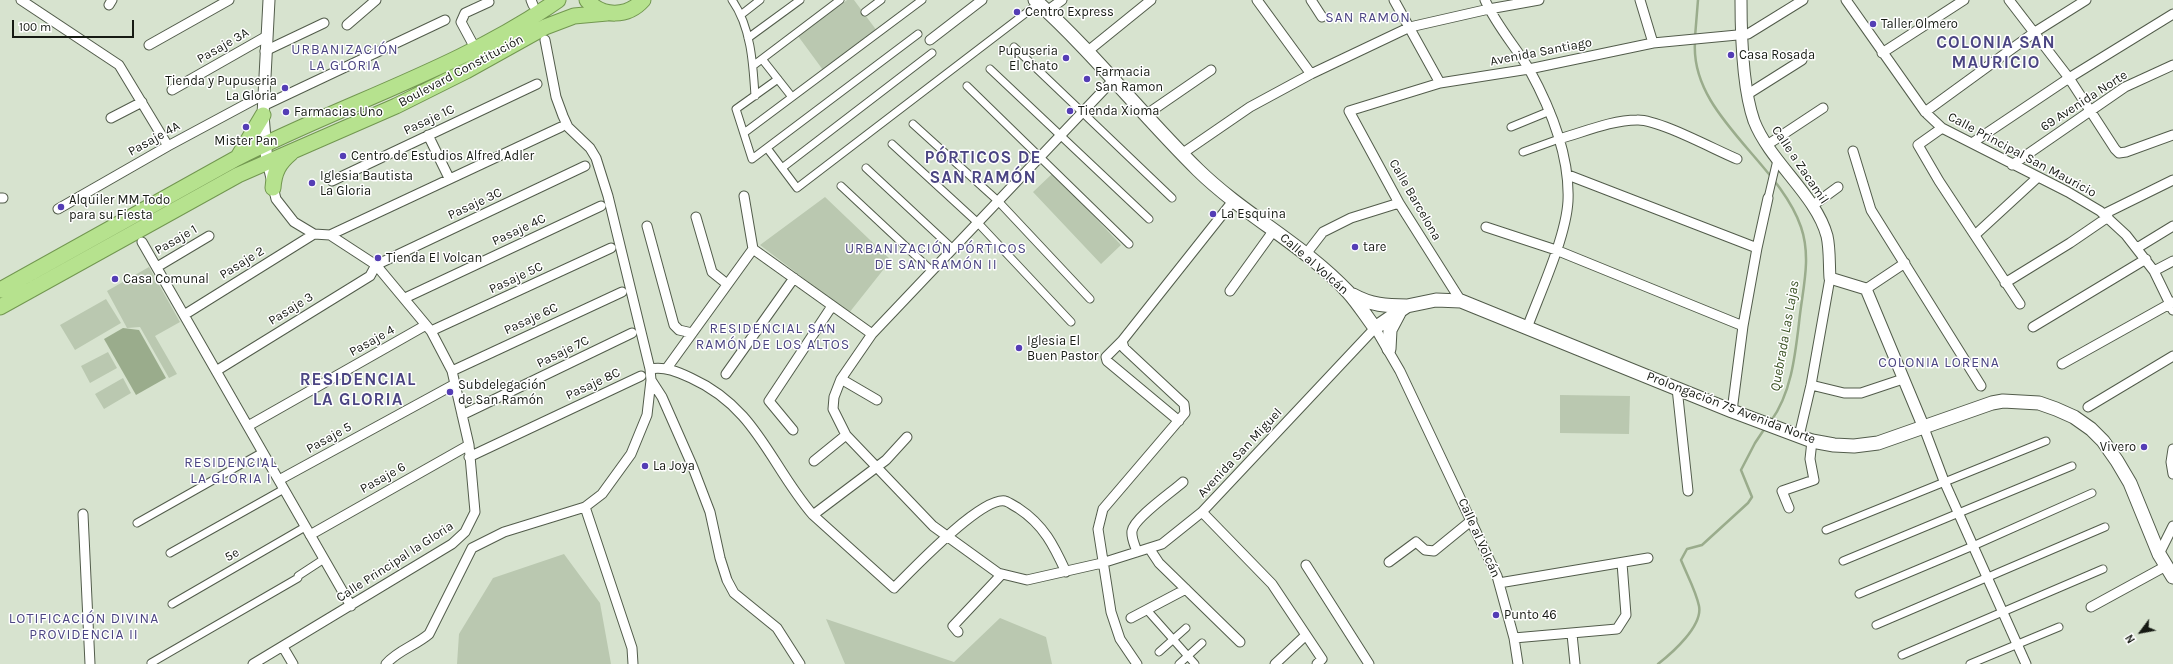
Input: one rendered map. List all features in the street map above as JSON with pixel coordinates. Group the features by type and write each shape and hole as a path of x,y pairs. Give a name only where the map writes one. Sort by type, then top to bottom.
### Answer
{"highway":[{"name":"Boulevard Constitución","path":"0,290 237,158 426,72 475,48 535,15 558,0"},
{"path":"587,0 595,8 607,12"},
{"name":"Boulevard Constitución","path":"0,307 238,175 396,106 460,74 545,27 574,16 607,12 626,12 643,0"},
{"path":"263,109 268,128 277,133 287,135"},
{"path":"237,158 263,109"},
{"path":"273,188 274,176 278,166 294,150"},
{"path":"238,175 255,175 273,188"}],"main road":[{"name":"Calle al Volcán","path":"1040,5 1088,51 1183,153 1234,201 1306,254 1348,292 1375,328"},
{"path":"1348,292 1373,304 1403,309 1390,330 1389,349"},
{"name":"Prolongación 75 Avenida Norte","path":"1375,328 1403,309 1436,300 1461,301 1732,411 1812,441 1834,445 1854,446 1878,443 1992,403 2003,401 2039,403 2074,417 2103,441 2130,483 2159,554 2173,578"}],"street":[{"path":"21,0 119,65 168,146"},
{"path":"149,45 229,0"},
{"path":"269,0 263,109 267,162 276,199 294,222 314,234 330,235 449,178 561,127"},
{"path":"475,48 461,22 465,12 489,2 488,0"},
{"path":"732,0 742,14 748,38 754,65 755,96"},
{"path":"742,14 760,0"},
{"path":"748,38 800,0"},
{"path":"754,65 840,0"},
{"path":"865,12 881,0"},
{"path":"744,133 922,0"},
{"path":"930,40 982,0"},
{"path":"767,148 796,188 1040,5 1062,0"},
{"path":"1088,51 1150,0"},
{"path":"1257,0 1311,74"},
{"path":"1311,0 1322,17"},
{"path":"1394,0 1440,83"},
{"path":"1183,153 1250,107 1311,74 1410,27 1487,4 1539,0"},
{"path":"1640,0 1653,43"},
{"name":"Calle a Zacamil","path":"1741,0 1741,35 1748,94 1754,120 1766,145 1812,206 1827,236 1830,278"},
{"name":"Avenida Santiago","path":"1349,111 1440,83 1528,69 1653,43 1748,34 1803,0"},
{"name":"Calle Principal San Mauricio","path":"1846,0 1925,112 1942,128 2037,178 2068,192 2106,216 2146,259 2172,305"},
{"path":"1882,53 1964,0"},
{"path":"2009,0 2069,78 2119,153 2173,135"},
{"path":"1925,112 2035,32 2086,0"},
{"path":"346,25 371,1"},
{"path":"1487,4 1528,69 1550,111 1560,138 1568,175 1568,202 1566,216 1556,250 1527,328"},
{"path":"1972,143 2069,78 2173,14"},
{"name":"Pasaje 4A","path":"58,209 168,146 263,109 445,20"},
{"path":"265,51 324,23"},
{"path":"778,79 736,109 752,159 918,34"},
{"name":"Pasaje 3A","path":"172,90 267,36"},
{"path":"386,664 400,651 422,641 429,634 472,548 504,532 586,507 597,499 631,454 646,415 651,380 650,369 606,190 596,158 590,148 568,127 563,116 556,97 545,40"},
{"path":"1014,47 1172,198"},
{"path":"782,168 932,53"},
{"path":"762,59 792,97"},
{"path":"1748,94 1802,60"},
{"name":"69 Avenida Norte","path":"2012,165 2125,87 2173,65"},
{"path":"990,69 1149,219"},
{"path":"1147,114 1211,70"},
{"name":"Avenida San Miguel","path":"1114,79 872,334 842,379 834,397 833,409 846,436 933,526 998,573 1027,580 1102,563 1162,544 1202,512 1375,328"},
{"name":"Pasaje 1C","path":"332,181 537,84"},
{"path":"967,86 1129,244"},
{"path":"111,118 142,102"},
{"path":"1766,145 1823,108"},
{"name":"Calle Barcelona","path":"1349,111 1399,203 1461,301"},
{"path":"1511,127 1550,111"},
{"path":"1523,152 1560,138 1621,122 1638,120 1656,124 1737,159"},
{"path":"913,124 998,201 1090,299"},
{"path":"1942,128 1918,145 2005,283 2020,304"},
{"path":"428,135 449,178"},
{"path":"892,144 978,223 1071,322"},
{"path":"1853,151 1871,210 1981,386"},
{"path":"1732,411 1743,326 1756,248 1777,160"},
{"name":"Pasaje 3C","path":"376,266 585,166"},
{"path":"866,168 953,249"},
{"path":"1568,175 1756,248"},
{"path":"1975,235 2037,178"},
{"path":"2005,283 2070,243 2106,216 2173,180"},
{"path":"841,186 932,271"},
{"path":"1812,206 1838,187"},
{"path":"744,196 753,249 872,334"},
{"path":"1179,421 1107,361 1106,357 1122,341 1234,201"},
{"path":"1306,254 1323,232 1351,218 1399,203"},
{"name":"Pasaje 4C","path":"405,298 601,206"},
{"path":"696,216 712,272 727,284"},
{"path":"647,226 674,325 679,330 692,333"},
{"path":"2137,248 2173,226"},
{"path":"1486,227 1556,250 1743,326"},
{"path":"1230,292 1274,230"},
{"name":"Pasaje 2","path":"184,315 314,234"},
{"name":"Calle Principal la Gloria","path":"253,664 452,544 465,532 475,512 469,445 452,371 428,328 405,298 376,266 330,235"},
{"name":"Pasaje 1","path":"156,267 209,236"},
{"path":"142,242 351,606"},
{"name":"Pasaje 5C","path":"428,328 611,248"},
{"path":"667,368 753,249"},
{"path":"2033,327 2146,259"},
{"path":"2154,271 2173,261"},
{"path":"1866,289 1905,263"},
{"name":"Pasaje 3","path":"216,370 370,276 376,266"},
{"path":"726,374 794,278"},
{"path":"1793,434 1811,385 1830,278 1866,289"},
{"path":"1866,289 1924,428 1944,481 2026,664"},
{"name":"Pasaje 6C","path":"452,371 622,292"},
{"path":"2062,364 2172,305"},
{"path":"793,430 769,401 832,306"},
{"name":"Pasaje 4","path":"248,426 428,328"},
{"name":"Calle al Volcán","path":"1375,328 1389,349 1472,520 1500,583 1514,638 1517,663"},
{"name":"Pasaje 7C","path":"462,415 632,333"},
{"path":"1122,341 1124,348 1184,404 1185,413 1103,509 1098,529 1102,563 1111,612 1120,639 1137,664"},
{"path":"2088,407 2173,356"},
{"path":"650,369 667,368 711,387 733,405 761,440 813,515 894,588 947,536 994,501 1006,501 1024,512 1039,526 1051,539 1066,572"},
{"name":"Pasaje 8C","path":"469,457 641,376"},
{"path":"842,379 876,400"},
{"path":"651,380 678,431 710,512 718,552 727,580 734,593 777,628 800,664"},
{"path":"1811,385 1844,393 1861,394 1903,380"},
{"name":"Pasaje 5","path":"279,480 455,384"},
{"path":"1677,388 1688,491"},
{"path":"814,461 846,436"},
{"path":"813,515 876,468 907,437"},
{"path":"1789,508 1782,491 1814,480 1810,459 1812,441"},
{"path":"1826,530 2046,441"},
{"name":"Pasaje 6","path":"308,531 469,445"},
{"path":"2173,450 2171,462 2173,474"},
{"path":"136,524 263,452"},
{"path":"1843,561 2072,466"},
{"path":"1137,552 1132,537 1132,530 1138,520 1183,482"},
{"path":"170,553 284,489"},
{"path":"1859,594 1973,546 2092,493"},
{"path":"586,507 632,648 633,664"},
{"path":"1202,512 1272,584 1322,659 1317,664"},
{"path":"83,514 90,664"},
{"path":"1390,562 1416,542 1425,550 1434,551 1472,520"},
{"path":"2159,554 2173,526"},
{"path":"1876,625 2105,527"},
{"name":"5e","path":"172,604 308,531"},
{"path":"465,532 472,548"},
{"path":"1149,548 1159,563 1240,642"},
{"path":"1500,583 1648,558"},
{"path":"151,663 298,578 298,576 324,559"},
{"path":"1514,638 1617,629 1626,615 1622,563"},
{"path":"1306,565 1369,664"},
{"path":"2090,607 2166,566"},
{"path":"1902,655 2103,569"},
{"path":"958,632 953,626 1002,574"},
{"path":"1131,618 1186,589"},
{"path":"1147,610 1195,664"},
{"path":"1970,664 2059,627"},
{"path":"1159,652 1186,628"},
{"path":"1572,634 1575,664"},
{"path":"1275,664 1306,635"},
{"path":"1179,664 1202,643"},
{"path":"283,647 293,664"}],"shaded area":[{"path":"847,0 854,0 877,31 823,70 798,36"},
{"path":"1053,173 1121,245 1101,264 1033,192"},
{"path":"825,197 891,260 849,313 760,245"},
{"path":"149,267 180,322 155,336 177,374 169,378 140,327 127,328 107,291"},
{"path":"106,299 121,323 75,350 60,325"},
{"path":"123,328 139,330 166,378 136,395 104,339"},
{"path":"108,352 117,368 90,383 81,366"},
{"path":"123,378 131,393 104,409 95,394"},
{"path":"1560,395 1630,396 1629,434 1560,433"},
{"path":"564,554 600,603 611,664 457,664 459,634 493,578"},
{"path":"1000,618 1046,637 1052,664 845,664 826,619 954,662"}],"waterway":[{"name":"Quebrada Las Lajas","path":"1695,37 1698,0"},
{"name":"Quebrada Las Lajas","path":"1695,42 1697,68 1706,93 1738,138 1774,181 1790,203 1801,227 1804,239 1806,263 1794,362 1788,387 1778,410 1771,421"},
{"name":"Quebrada Las Lajas","path":"1658,664 1685,638 1696,622 1699,614 1699,606 1696,595 1681,560 1687,549 1702,545 1748,503 1752,497 1741,470 1755,443 1765,428"}],"place":[{"name":"Centro Express","path":"1017,12"},
{"name":"Taller Olmero","path":"1873,24"},
{"name":"Casa Rosada","path":"1731,55"},
{"name":"Pupuseria El Chato","path":"1066,58"},
{"name":"Farmacia San Ramon","path":"1087,79"},
{"name":"Tienda y Pupuseria La Gloria","path":"285,88"},
{"name":"Tienda Xioma","path":"1070,111"},
{"name":"Farmacias Uno","path":"286,112"},
{"name":"Mister Pan","path":"246,127"},
{"name":"Centro de Estudios Alfred Adler","path":"343,156"},
{"name":"Iglesia Bautista La Gloria","path":"312,183"},
{"name":"Alquiler MM Todo para su Fiesta","path":"61,207"},
{"name":"La Esquina","path":"1213,214"},
{"name":"tare","path":"1355,247"},
{"name":"Tienda El Volcan","path":"378,258"},
{"name":"Casa Comunal","path":"115,279"},
{"name":"Iglesia El Buen Pastor","path":"1019,348"},
{"name":"Subdelegación de San Ramón","path":"450,392"},
{"name":"Vivero","path":"2144,447"},
{"name":"La Joya","path":"645,466"},
{"name":"Punto 46","path":"1496,615"}],"district":[{"name":"SAN RAMON","path":"1368,18"},
{"name":"COLONIA SAN MAURICIO","path":"1996,53"},
{"name":"URBANIZACIÓN LA GLORIA","path":"345,58"},
{"name":"PÓRTICOS DE SAN RAMÓN","path":"983,168"},
{"name":"URBANIZACIÓN PÓRTICOS DE SAN RAMÓN II","path":"936,258"},
{"name":"RESIDENCIAL SAN RAMÓN DE LOS ALTOS","path":"773,338"},
{"name":"COLONIA LORENA","path":"1939,363"},
{"name":"RESIDENCIAL LA GLORIA","path":"358,390"},
{"name":"RESIDENCIAL LA GLORIA I","path":"231,472"},
{"name":"LOTIFICACIÓN DIVINA PROVIDENCIA II","path":"84,628"}]}
